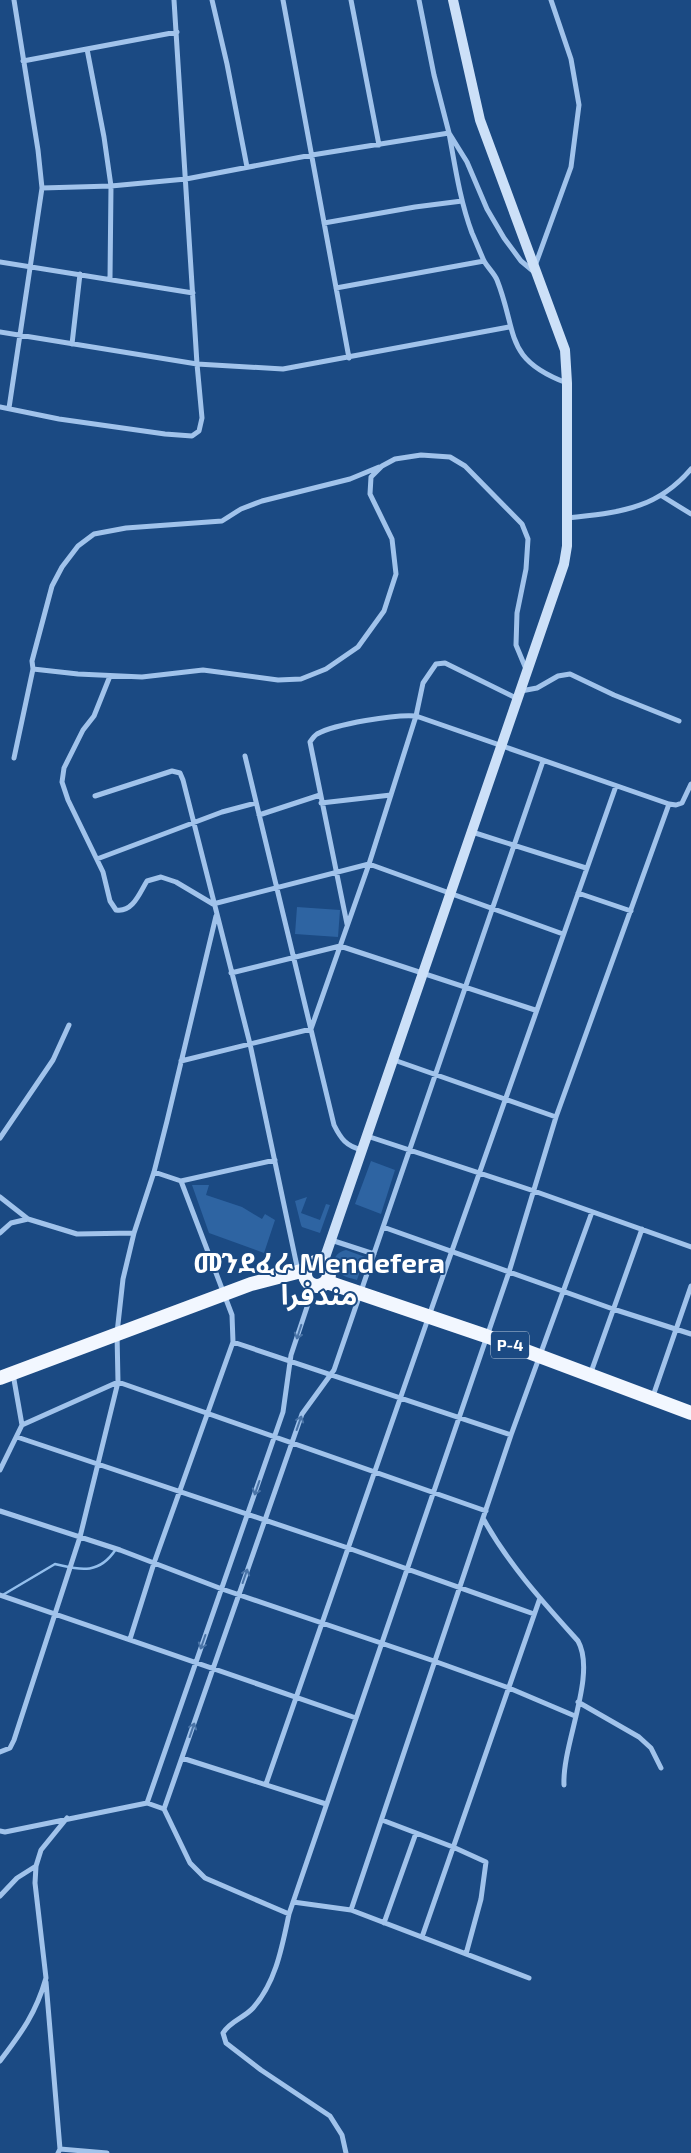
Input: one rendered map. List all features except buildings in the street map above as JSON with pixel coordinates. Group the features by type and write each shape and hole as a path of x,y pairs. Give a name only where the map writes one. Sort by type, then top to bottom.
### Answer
{"highway":[{"path":"7,1375 223,1294 277,1276 302,1271 313,1262 323,1263 329,1269 321,1284 307,1281 302,1271"},
{"name":"P-4","path":"321,1284 429,1316 691,1413"}],"main road":[{"path":"323,1263 564,564 568,518 568,383 565,350 480,120 453,0"}],"street":[{"path":"9,408 42,188 38,150 14,0"},
{"path":"0,407 59,419 165,434 192,436 199,431 202,418 186,179 181,132 174,0"},
{"path":"212,0 228,64 247,167"},
{"path":"283,0 349,358"},
{"path":"351,0 379,144"},
{"path":"419,0 434,75 449,133 462,201 471,231 484,261 496,278 516,346 532,365 546,375 568,383"},
{"path":"449,133 467,162 487,209 504,238 521,261 536,271 571,168 579,105 571,59 550,0"},
{"path":"23,61 177,32"},
{"path":"87,49 104,137 111,186 110,279"},
{"path":"42,188 111,186 186,179 312,155 449,133"},
{"path":"324,223 415,206 462,201"},
{"path":"336,288 484,261"},
{"path":"0,262 193,293"},
{"path":"72,344 80,274"},
{"path":"0,332 197,364 283,369 509,327"},
{"path":"14,758 33,669 32,662 52,586 62,567 78,546 94,534 126,528 222,521 241,509 262,501 350,479 395,459 421,455 450,457 465,466 522,524 528,538 527,562 517,613 516,645 527,672"},
{"path":"33,669 142,677 203,670 278,680 301,680 326,669 358,647 384,611 396,574 392,539 370,494 371,477 382,466"},
{"path":"568,518 636,507 662,496 691,469"},
{"path":"662,496 691,514"},
{"path":"311,1029 369,864 416,716 423,683 436,664 445,663 519,695 537,688 558,676 570,674 614,695 679,721"},
{"path":"110,676 94,716 83,730 64,768 62,782 68,800 103,872 110,901 116,910 124,910 131,906 147,881 161,877 194,891 213,904 369,864 563,934"},
{"path":"347,924 310,742 315,735 324,731 377,719 405,715 416,716 669,804 676,805 682,803 691,784"},
{"path":"245,756 334,1125 341,1138 351,1147 362,1150"},
{"path":"164,1809 302,1414 334,1370 543,761"},
{"path":"95,796 172,771 180,773 250,1044 275,1160 302,1271"},
{"path":"266,1784 480,1174 535,1010 616,786"},
{"path":"259,815 320,795"},
{"path":"321,803 391,795"},
{"path":"97,859 193,823 256,803"},
{"path":"346,2153 342,2135 330,2116 275,2080 226,2044 223,2033 227,2026 250,2011 260,2000 275,1971 289,1914 509,1272 556,1117 669,804"},
{"path":"472,832 586,868"},
{"path":"578,893 631,911"},
{"path":"0,1752 10,1748 14,1740 54,1614 70,1572 80,1536 118,1382 117,1333 123,1278 134,1233 154,1172 216,916"},
{"path":"231,972 340,946 535,1010"},
{"path":"0,1138 53,1060 69,1025"},
{"path":"181,1061 311,1029"},
{"path":"394,1060 556,1117"},
{"path":"367,1136 534,1191 691,1247"},
{"path":"154,1172 181,1181 275,1160"},
{"path":"130,1640 154,1562 233,1342 232,1315 181,1181"},
{"path":"0,1197 28,1219 56,1229 77,1234 134,1233"},
{"path":"352,1910 511,1435 592,1212"},
{"path":"0,1232 11,1223 28,1219"},
{"path":"383,1227 613,1309 691,1334"},
{"path":"590,1376 642,1229"},
{"path":"331,1240 374,1254"},
{"path":"147,1803 283,1412 290,1361 321,1284"},
{"path":"652,1399 691,1286"},
{"path":"233,1342 511,1435"},
{"path":"0,1470 22,1425 7,1375"},
{"path":"22,1425 118,1382 486,1511"},
{"path":"17,1437 264,1519 534,1614"},
{"path":"0,1512 80,1536 154,1562 222,1589 434,1661 509,1688 575,1716"},
{"path":"484,1520 499,1547 521,1578 582,1649 584,1658 578,1702 566,1754 564,1785"},
{"path":"0,1595 356,1718"},
{"path":"422,1937 540,1598"},
{"path":"578,1702 638,1737 651,1748 661,1768"},
{"path":"182,1758 326,1804"},
{"path":"0,1836 3,1831 147,1803 164,1809 190,1863 205,1878 289,1914"},
{"path":"67,1818 40,1850 36,1866 35,1883 46,1978 59,2151 107,2153"},
{"path":"382,1820 484,1860 487,1866 481,1899 466,1954"},
{"path":"384,1922 416,1833"},
{"path":"0,1896 17,1878 36,1866"},
{"path":"293,1902 352,1910 529,1978"},
{"path":"0,2061 34,2014 46,1978"}],"shaded area":[{"path":"297,907 340,910 338,937 295,934"},
{"path":"371,1161 395,1170 381,1214 355,1204"},
{"path":"192,1185 209,1185 206,1195 242,1207 262,1219 265,1214 275,1220 264,1253 209,1233"},
{"path":"307,1197 301,1213 320,1220 326,1204 330,1205 320,1233 301,1225 295,1201"},
{"path":"346,1250 365,1257 357,1280 338,1272 334,1265 337,1255"}],"waterway":[{"path":"1,1596 55,1564 89,1569 103,1563 116,1549"}],"district":[{"name":"መንደፈራ Mendefera مندفرا","path":"319,1279"}]}
